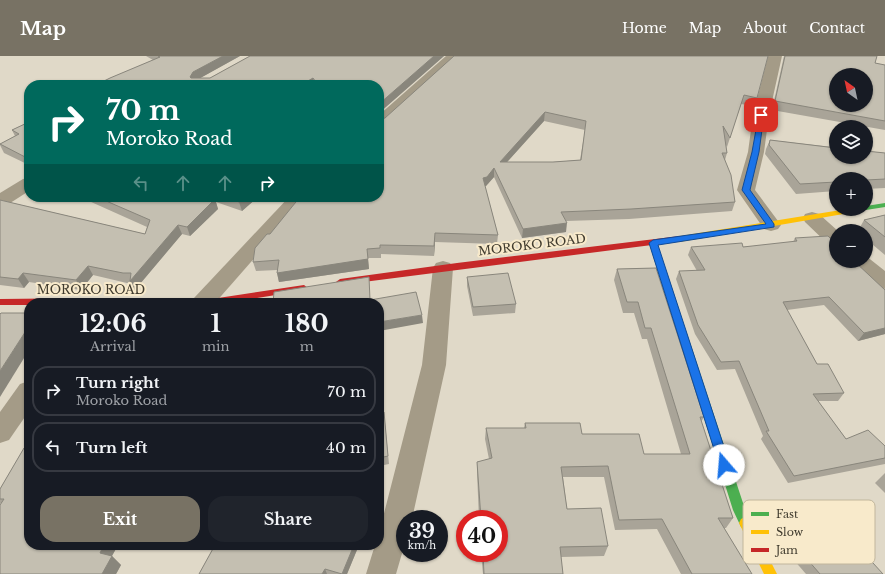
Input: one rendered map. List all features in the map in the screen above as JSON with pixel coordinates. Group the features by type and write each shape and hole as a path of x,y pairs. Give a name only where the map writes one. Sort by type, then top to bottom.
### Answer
{"street":[{"path":"384,119 454,56"},
{"path":"771,225 746,190 756,152 761,115 775,56"},
{"path":"0,201 24,186"},
{"path":"209,298 295,202"},
{"path":"873,207 885,204"},
{"name":"MOROKO ROAD","path":"334,283 442,268 653,243 829,215"},
{"path":"812,218 829,234"},
{"path":"653,243 739,510 743,518"},
{"path":"381,574 397,521 434,365 442,268"},
{"path":"869,268 885,282"},
{"path":"235,298 311,286"},
{"name":"MOROKO ROAD","path":"0,302 24,302"},
{"path":"0,432 24,398"},
{"path":"765,564 770,574"}],"building":[{"path":"158,56 223,56 193,72 190,77 210,78 250,56 434,56 384,100 384,80 314,80 313,78 310,80 106,80 160,57"},
{"path":"454,56 768,56 757,98 744,95 730,138 723,126 727,153 722,153 731,175 735,202 561,212 567,223 523,229 494,168 487,177 483,178 498,235 435,233 434,246 380,245 380,248 367,249 368,259 277,273 279,260 253,262 255,248 267,234 270,234 296,202 384,202 384,118","holes":["545,112 586,121 581,160 553,162 500,162"]},
{"path":"785,56 877,56 875,63 885,65 885,121 836,112 873,112 873,68 829,68 829,111 775,101"},
{"path":"24,124 24,156 0,144 19,134 12,130"},
{"path":"770,140 829,147 829,164 873,164 873,152 885,153 885,179 873,180 873,172 829,172 829,182 800,184 769,145"},
{"path":"0,200 145,234 150,220 109,202 212,202 187,227 178,225 130,281 131,273 123,273 88,266 76,280 23,273 18,279 0,277"},
{"path":"885,215 885,237 873,227 873,224 869,224 864,220"},
{"path":"828,236 829,268 861,268 885,290 885,328 864,333 829,297 783,302 817,364 828,364 844,393 813,394 846,439 868,430 885,446 885,458 794,476 766,431 769,431 739,361 721,362 698,325 679,271 705,270 691,247 742,243 743,247 797,241 795,238"},
{"path":"656,268 704,417 700,417 733,518 718,518 743,559 743,564 746,564 752,574 692,574 662,519 619,520 608,466 561,467 567,509 601,508 608,546 560,547 563,574 484,574 483,562 508,562 508,510 480,510 477,462 492,458 486,428 526,428 525,423 580,423 582,434 639,434 644,454 690,454 651,328 645,328 638,302 627,302 617,269"},
{"path":"508,273 516,304 473,307 467,277"},
{"path":"369,277 370,298 273,298 274,292"},
{"path":"416,292 422,315 384,321 384,298 382,298"},
{"path":"24,313 24,334 0,371 0,314"},
{"path":"384,412 388,456 384,457"},
{"path":"24,448 24,550 102,550 100,553 112,556 102,574 0,574 0,505 4,499 0,499 0,489"},
{"path":"212,550 352,550 342,574 325,569 322,574 199,574"},
{"path":"811,564 874,564 883,574 820,574"}],"traffic: fast":[{"path":"873,207 885,205"},
{"path":"653,243 743,519"}],"traffic: slow":[{"path":"680,239 829,214"},
{"path":"766,564 771,574"}],"traffic: jam":[{"path":"340,282 680,239"},
{"path":"238,298 304,288"},
{"path":"0,302 24,302"}],"route":[{"path":"724,465 653,243 771,225 746,190 756,152 761,115"}]}
